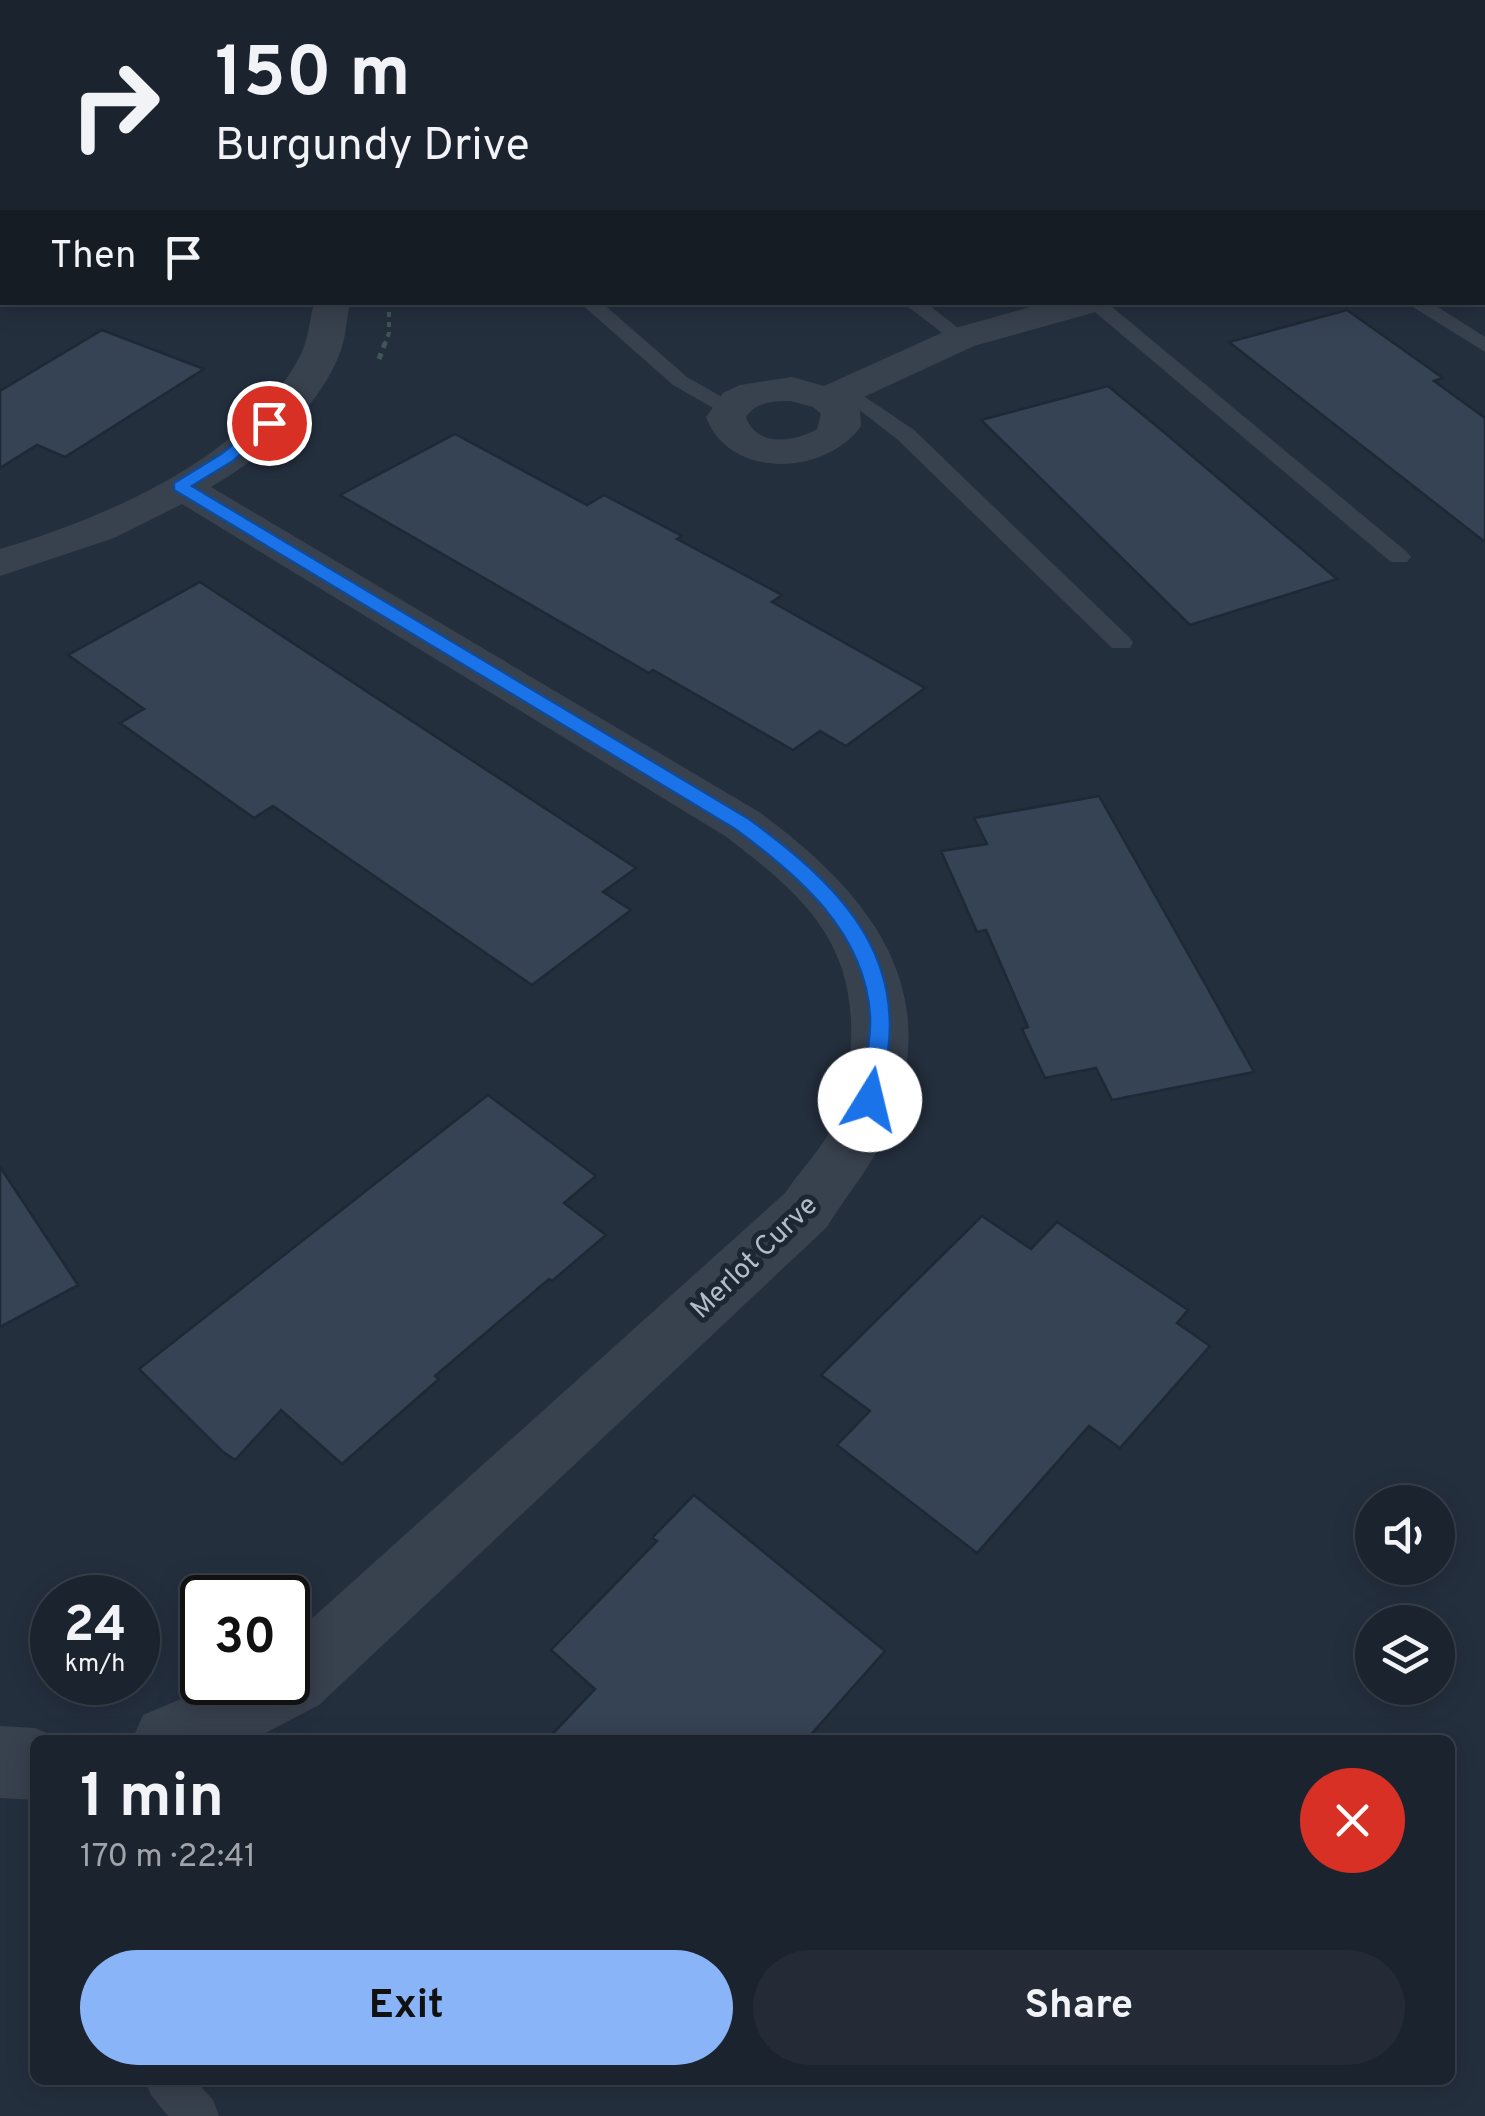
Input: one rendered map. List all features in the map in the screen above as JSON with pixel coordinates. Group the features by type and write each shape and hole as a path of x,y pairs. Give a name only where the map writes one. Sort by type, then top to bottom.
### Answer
{"street":[{"path":"0,563 100,528 180,486 250,440 292,397 324,348 331,305"},
{"path":"837,395 838,432 823,444 800,450 760,449 738,439 727,425 730,408 753,393 779,389 837,395 961,338 1081,305"},
{"name":"Merlot Curve","path":"180,486 726,814 791,860 848,919 878,988 882,1021 870,1100 855,1139 806,1210 294,1682 180,1735"},
{"path":"0,1762 30,1764"}],"lane":[{"path":"593,305 680,381 730,408"},
{"path":"916,305 961,338"},
{"path":"1096,305 1399,558"},
{"path":"1420,305 1485,346"},
{"path":"837,395 906,435 1121,643"},
{"path":"170,2085 196,2116"}],"building":[{"path":"1347,310 1443,378 1434,381 1485,418 1485,542 1229,342"},
{"path":"102,330 204,369 65,457 37,445 0,468 0,391"},
{"path":"1108,386 1337,579 1190,625 981,420"},
{"path":"455,434 587,505 604,495 682,536 677,539 782,595 772,602 925,688 846,746 820,731 793,750 653,670 649,673 340,495"},
{"path":"200,582 636,868 603,892 631,910 532,985 273,806 254,818 120,723 144,709 68,655"},
{"path":"1099,796 1254,1072 1112,1100 1096,1068 1045,1078 1022,1029 1028,1027 986,930 977,932 941,851 987,844 974,818"},
{"path":"488,1095 596,1176 564,1203 606,1235 435,1376 439,1379 342,1464 281,1410 235,1460 222,1451 139,1369"},
{"path":"0,1167 78,1285 0,1327"},
{"path":"982,1216 1031,1249 1057,1222 1188,1310 1177,1323 1210,1346 1120,1448 1089,1426 977,1553 837,1445 870,1411 821,1375"},
{"path":"694,1495 885,1651 810,1735 552,1735 595,1689 551,1650 657,1541 652,1538"}],"route":[{"path":"269,423 227,457 180,486 742,824 791,860 848,919 878,988 882,1021 870,1100"}]}
